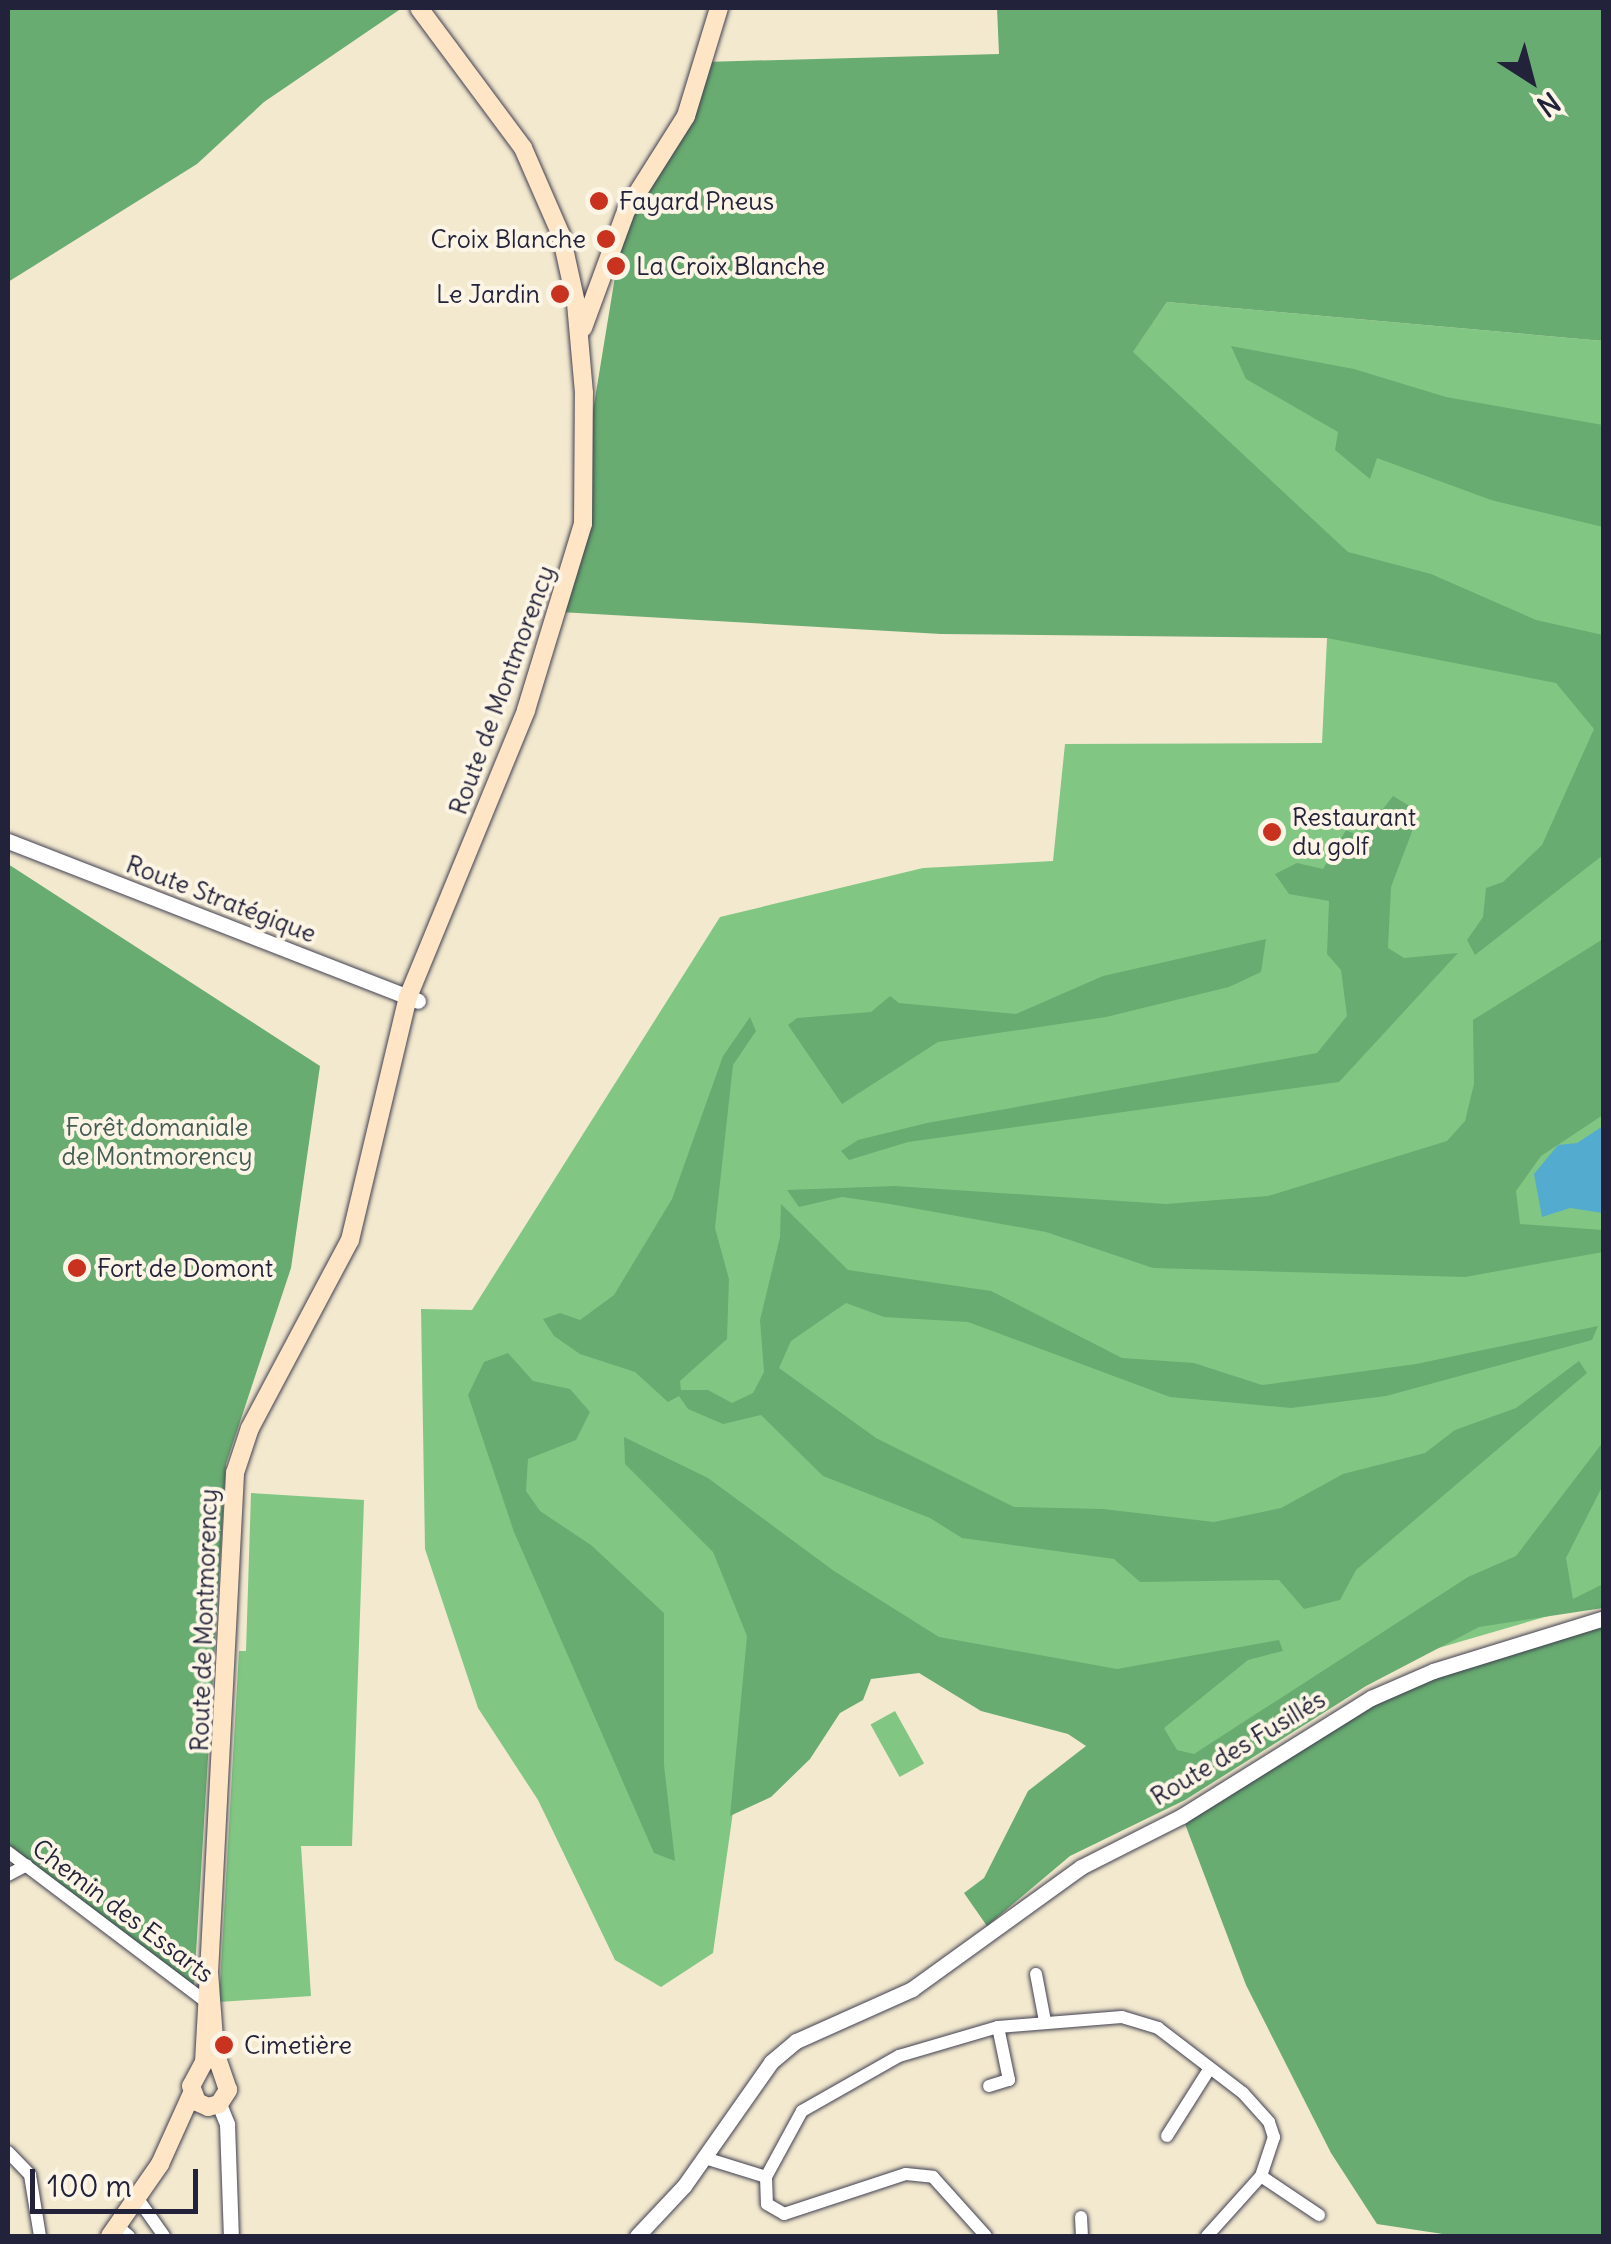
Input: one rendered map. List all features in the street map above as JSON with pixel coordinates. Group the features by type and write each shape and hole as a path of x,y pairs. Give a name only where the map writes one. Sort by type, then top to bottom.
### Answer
{"main road":[{"path":"419,8 522,148 549,200 573,282 581,354"},
{"path":"581,354 612,244 631,201 686,116 718,8"},
{"path":"573,282 594,274 612,244"},
{"path":"573,282 582,295 598,287"},
{"name":"Route de Montmorency","path":"207,2003 228,2090 202,2095 235,1473 270,1388 335,1278 368,1179 413,999 526,710 577,556 586,492 581,354"},
{"path":"119,2233 181,2118 202,2095 210,2069 222,2074"}],"street":[{"name":"Route Stratégique","path":"11,847 413,999"},
{"name":"Route des Fusillés","path":"637,2236 705,2158 771,2062 819,2029 912,1989 1081,1866 1182,1816 1372,1698 1433,1671 1604,1618"},
{"name":"Chemin des Essarts","path":"8,1852 207,2003"},
{"path":"8,1875 27,1865"},
{"path":"1036,1974 1045,2021"},
{"path":"986,2236 934,2177 906,2174 784,2214 767,2204 766,2177 791,2126 825,2093 899,2056 998,2027 1122,2018 1158,2028 1210,2068 1269,2122 1270,2158 1261,2176 1207,2236"},
{"path":"989,2086 1009,2080 998,2027"},
{"path":"1167,2136 1210,2068"},
{"path":"202,2095 227,2124 231,2236"},
{"path":"8,2152 30,2176 40,2236"},
{"path":"705,2158 766,2177"},
{"path":"1261,2176 1319,2215"},
{"path":"138,2199 164,2236"},
{"path":"1081,2217 1082,2236"}],"green space":[{"path":"8,8 402,8 264,102 197,164 8,282"},
{"path":"997,8 1603,8 1603,341 1167,302 1133,352 1348,552 1431,574 1536,620 1603,635 1603,855 1475,955 1467,940 1483,917 1486,888 1503,882 1542,845 1594,729 1556,683 1327,638 941,634 560,612 622,234 704,62 999,54"},
{"path":"1167,302 1603,341 1603,1600 1308,1686 1154,1790 1058,1697 852,1622 752,1678 713,1953 661,1987 615,1960 538,1800 478,1708 425,1549 421,1309 472,1310 720,917 923,868 1053,861 1065,744 1322,743 1327,638 1132,353"},
{"path":"1231,346 1354,369 1446,397 1603,425 1603,527 1491,500 1377,458 1370,479 1335,450 1338,432 1246,379"},
{"path":"1393,796 1408,805 1413,829 1391,887 1388,948 1404,958 1458,953 1339,1082 908,1142 849,1160 841,1151 858,1140 927,1123 1317,1053 1347,1016 1341,970 1327,954 1329,901 1289,894 1275,874 1297,863 1323,869 1346,830 1361,837"},
{"name":"Forêt domaniale de Montmorency","path":"8,864 320,1066 291,1268 226,1464 194,1986 8,1853"},
{"path":"1266,939 1261,972 1229,987 1106,1017 938,1042 842,1104 788,1025 797,1018 871,1012 890,996 899,1003 1016,1014 1103,976"},
{"path":"1603,939 1603,1115 1541,1156 1516,1191 1520,1224 1603,1230 1603,1252 1465,1277 1153,1268 1046,1232 890,1204 842,1197 799,1207 787,1190 895,1186 1166,1204 1268,1196 1447,1141 1465,1121 1474,1084 1473,1020"},
{"path":"750,1017 756,1031 733,1065 715,1228 729,1279 727,1339 680,1381 681,1390 708,1390 732,1403 753,1393 764,1372 760,1320 780,1237 781,1204 848,1270 991,1291 1122,1358 1194,1363 1262,1385 1416,1364 1598,1326 1592,1340 1386,1396 1291,1408 1170,1397 968,1322 884,1317 846,1303 791,1341 779,1368 876,1438 1014,1507 1103,1509 1214,1522 1281,1508 1343,1474 1425,1453 1455,1430 1516,1408 1579,1361 1587,1373 1356,1570 1340,1600 1304,1609 1279,1580 1140,1582 1114,1559 962,1538 930,1518 823,1476 761,1415 723,1424 688,1409 679,1396 668,1402 635,1372 580,1354 554,1336 543,1319 560,1313 580,1320 614,1295 672,1199 723,1056"},
{"path":"508,1353 533,1381 570,1389 590,1412 576,1440 528,1459 526,1491 540,1511 591,1545 664,1613 664,1765 675,1861 654,1853 514,1532 468,1395 484,1362"},
{"path":"624,1437 708,1478 834,1571 939,1637 1117,1669 1279,1640 1283,1651 1248,1660 1164,1728 1177,1750 1194,1754 1468,1577 1516,1556 1603,1442 1603,1485 1566,1558 1573,1599 1603,1584 1603,1608 1479,1627 1366,1686 1185,1800 1070,1856 987,1926 964,1893 984,1878 1028,1791 1086,1746 1068,1734 981,1711 919,1673 871,1679 863,1700 840,1713 810,1759 771,1797 730,1816 747,1636 713,1552 625,1464"},
{"path":"251,1493 364,1500 352,1846 301,1846 311,1996 219,2002 239,1651 246,1651"},
{"path":"1603,1618 1603,2236 1456,2236 1377,2224 1331,2153 1246,1985 1182,1816 1371,1698"},
{"path":"895,1711 924,1763 900,1777 871,1725"}],"water":[{"path":"1603,1126 1603,1213 1570,1208 1542,1217 1534,1174 1558,1145 1577,1143"}],"place":[{"name":"Fayard Pneus","path":"599,201"},
{"name":"Croix Blanche","path":"606,239"},
{"name":"La Croix Blanche","path":"616,266"},
{"name":"Le Jardin","path":"560,294"},
{"name":"Restaurant du golf","path":"1272,832"},
{"name":"Fort de Domont","path":"77,1268"},
{"name":"Cimetière","path":"224,2045"}]}
